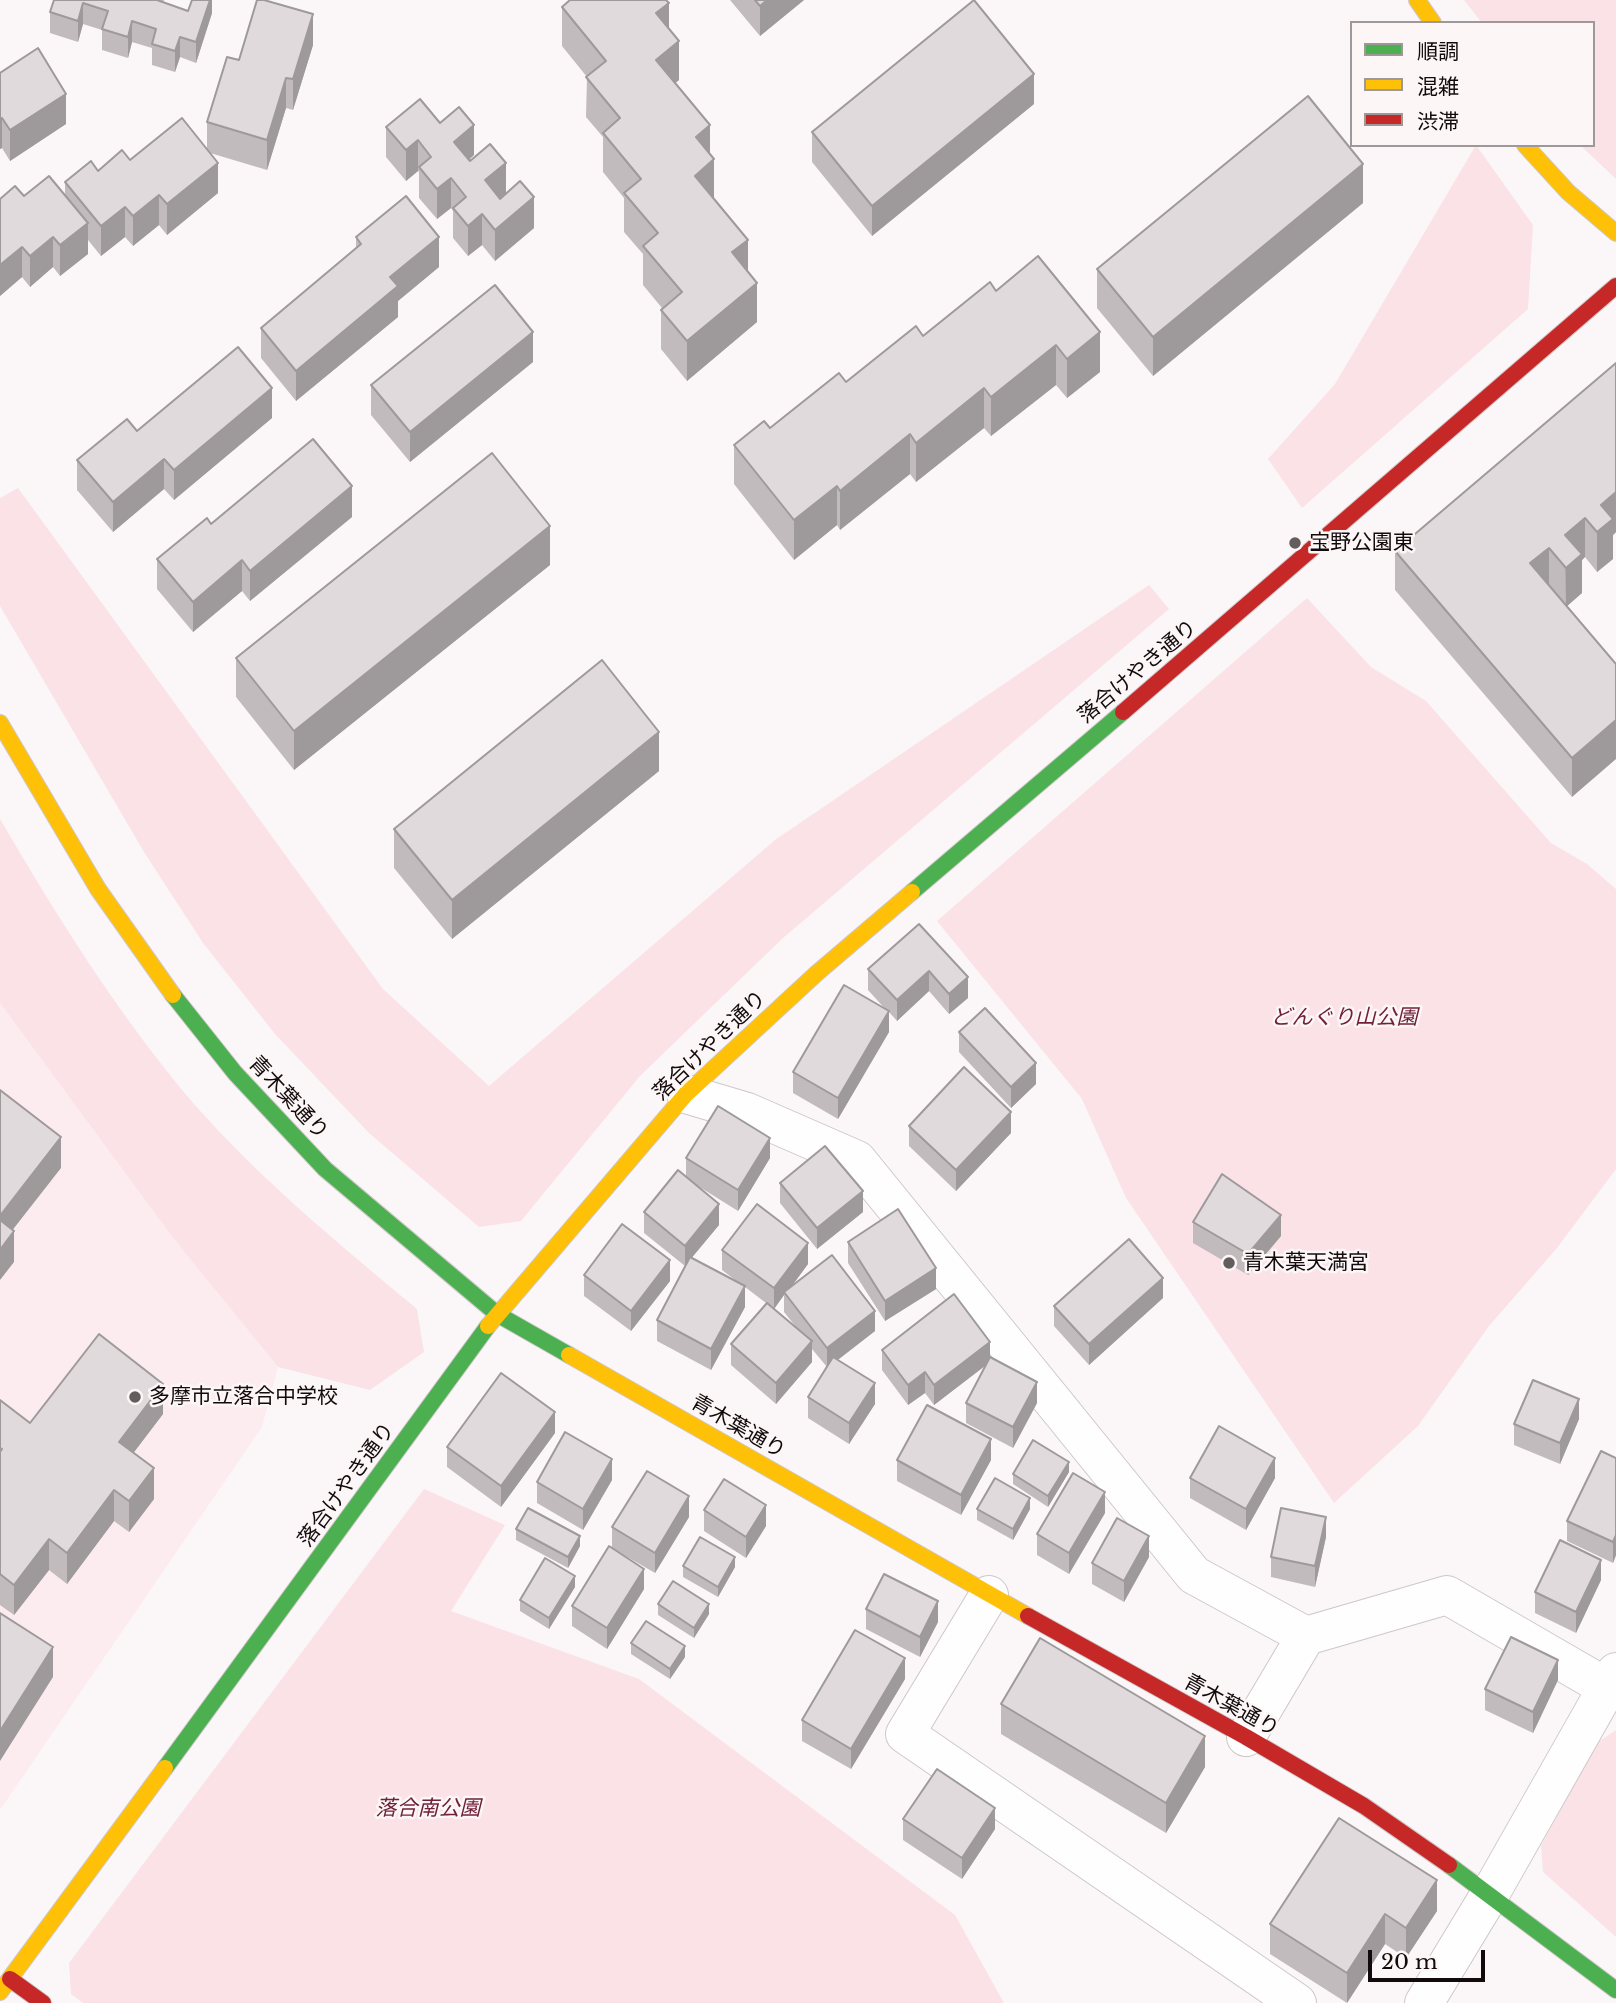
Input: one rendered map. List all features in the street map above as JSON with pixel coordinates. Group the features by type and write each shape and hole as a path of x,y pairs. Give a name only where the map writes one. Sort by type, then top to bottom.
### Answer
{"street":[{"path":"1417,0 1432,21"},
{"path":"1527,147 1546,169 1616,233"},
{"name":"落合けやき通り","path":"3,1981 497,1314 687,1094 817,973 1616,286"},
{"name":"青木葉通り","path":"0,723 98,889 157,975 235,1073 325,1169 497,1314 1364,1806 1490,1894 1616,1990"},
{"path":"687,1094 747,1112 858,1160 1194,1575 1306,1636"},
{"path":"989,1595 905,1734 1297,2003"},
{"path":"1246,1737 1306,1636 1447,1595 1611,1679 1490,1894 1424,2003"},
{"path":"3,1981 43,2003"}],"shaded area":[{"name":"多摩市立落合中学校","path":"0,1003 173,1238 278,1367 262,1427 0,1810"}],"green space":[{"path":"1464,0 1616,0 1616,179 1582,147 1595,147 1595,21 1480,21"},
{"path":"1475,147 1477,147 1533,225 1528,309 1302,508 1268,459 1335,384"},
{"path":"18,488 383,989 489,1086 775,840 1149,585 1169,609 783,938 640,1076 521,1221 479,1227 369,1133 275,1034 203,943 144,852 0,606 0,498"},
{"name":"どんぐり山公園","path":"1307,598 1371,667 1426,701 1551,843 1587,864 1616,889 1616,1169 1557,1248 1489,1326 1418,1426 1334,1503 1126,1198 1082,1099 937,921"},
{"path":"0,819 91,966 167,1071 220,1132 273,1185 417,1309 424,1352 370,1390 278,1367 173,1238 0,1003"},
{"name":"落合南公園","path":"424,1489 505,1525 451,1611 639,1679 955,1915 1004,2003 83,2003 71,1994 69,1963"},
{"path":"1616,1730 1616,1937 1543,1872 1541,1846 1595,1744"}],"building":[{"path":"54,0 157,0 188,11 192,0 210,0 196,42 180,37 175,51 152,44 156,29 132,21 128,37 102,29 108,11 83,3 78,21 50,12"},
{"path":"257,0 313,14 293,79 286,78 267,140 207,122 227,57 239,60"},
{"path":"570,0 666,0 669,3 656,13 679,41 656,60 710,125 696,137 714,159 695,176 748,240 732,252 757,283 687,341 661,310 682,292 643,246 658,233 624,193 641,179 603,133 620,118 586,77 606,61 562,7"},
{"path":"755,0 767,0 760,6"},
{"path":"974,0 1034,74 872,206 812,132"},
{"path":"38,48 66,94 10,130 2,118 0,119 0,73"},
{"path":"1308,96 1363,164 1153,337 1097,269"},
{"path":"420,99 440,123 459,107 474,125 454,142 470,161 490,144 506,163 485,180 500,199 520,181 534,197 495,230 482,214 468,226 453,208 466,197 451,178 437,189 419,167 431,157 418,140 406,150 386,127"},
{"path":"182,118 218,163 167,204 159,195 133,216 125,207 101,226 65,182 91,161 98,171 122,150 130,160"},
{"path":"49,176 88,223 60,245 53,237 30,256 22,247 0,265 0,199 15,186 24,196"},
{"path":"406,196 439,237 390,277 398,286 296,371 261,328 361,244 356,237"},
{"path":"1038,256 1100,332 1067,359 1056,345 991,397 984,388 916,443 910,434 840,491 837,486 794,520 734,445 764,421 770,428 839,373 846,382 916,326 923,336 990,282 996,291"},
{"path":"495,285 533,332 410,432 371,385"},
{"path":"238,347 272,388 174,470 164,459 113,502 77,460 127,419 137,431"},
{"path":"1616,363 1616,492 1601,505 1613,519 1597,532 1585,518 1565,535 1582,554 1566,568 1549,548 1530,563 1616,664 1616,720 1572,758 1395,551"},
{"path":"313,439 352,486 250,571 242,560 193,602 157,559 207,518 211,524"},
{"path":"492,453 550,526 294,731 236,658"},
{"path":"602,660 659,732 452,900 394,829"},
{"path":"919,924 968,977 949,994 929,971 897,1000 868,969"},
{"path":"844,985 889,1011 838,1098 793,1072"},
{"path":"985,1008 1036,1063 1011,1087 959,1032"},
{"path":"964,1067 1011,1112 956,1170 909,1126"},
{"path":"0,1090 61,1137 0,1216"},
{"path":"718,1106 770,1138 738,1190 686,1158"},
{"path":"825,1146 863,1191 817,1228 780,1183"},
{"path":"678,1170 719,1204 685,1246 644,1212"},
{"path":"1222,1174 1281,1215 1248,1254 1193,1222"},
{"path":"757,1204 808,1243 774,1288 722,1250"},
{"path":"898,1209 936,1268 885,1301 848,1242"},
{"path":"0,1220 14,1231 0,1250"},
{"path":"622,1224 670,1260 631,1311 584,1275"},
{"path":"1129,1239 1163,1278 1089,1344 1054,1306"},
{"path":"832,1255 875,1311 827,1348 784,1292"},
{"path":"690,1257 745,1286 711,1349 657,1320"},
{"path":"954,1294 990,1342 934,1385 925,1372 908,1385 882,1350"},
{"path":"767,1303 812,1341 776,1383 731,1344"},
{"path":"99,1334 163,1384 119,1442 154,1468 129,1501 114,1490 67,1553 49,1539 14,1585 0,1574 0,1400 30,1423"},
{"path":"833,1357 875,1383 849,1423 808,1397"},
{"path":"990,1357 1037,1382 1013,1427 966,1403"},
{"path":"501,1373 555,1412 501,1486 447,1447"},
{"path":"1533,1380 1579,1399 1560,1443 1514,1424"},
{"path":"927,1405 991,1439 961,1495 897,1460"},
{"path":"1219,1426 1275,1458 1246,1509 1190,1478"},
{"path":"565,1432 612,1459 583,1509 537,1482"},
{"path":"1033,1440 1069,1462 1048,1496 1013,1474"},
{"path":"1601,1451 1616,1458 1616,1535 1613,1542 1567,1521"},
{"path":"647,1471 689,1496 655,1553 612,1527"},
{"path":"1073,1473 1105,1492 1069,1553 1037,1534"},
{"path":"995,1478 1030,1498 1013,1529 977,1509"},
{"path":"724,1479 766,1505 746,1537 704,1510"},
{"path":"528,1508 580,1536 568,1557 516,1529"},
{"path":"1281,1508 1326,1517 1315,1566 1271,1557"},
{"path":"1117,1518 1149,1536 1124,1581 1092,1563"},
{"path":"700,1537 735,1557 718,1587 683,1566"},
{"path":"1560,1540 1601,1560 1576,1612 1535,1592"},
{"path":"609,1546 644,1569 607,1628 572,1606"},
{"path":"545,1558 575,1576 549,1618 520,1600"},
{"path":"884,1574 938,1601 920,1637 866,1609"},
{"path":"673,1581 709,1604 694,1628 658,1604"},
{"path":"0,1613 53,1647 0,1731"},
{"path":"646,1621 685,1646 670,1669 631,1643"},
{"path":"855,1630 905,1658 851,1749 802,1720"},
{"path":"1511,1637 1558,1660 1533,1712 1485,1689"},
{"path":"1040,1638 1205,1736 1166,1803 1001,1704"},
{"path":"937,1769 995,1808 962,1858 903,1819"},
{"path":"1339,1818 1437,1880 1406,1928 1385,1914 1347,1973 1270,1924"}],"traffic: fast":[{"path":"912,892 1123,712"},
{"path":"173,995 235,1073 325,1169 497,1314 569,1355"},
{"path":"165,1768 488,1326"},
{"path":"1449,1865 1616,1990"}],"traffic: slow":[{"path":"1417,0 1432,21"},
{"path":"1527,147 1568,192 1616,233"},
{"path":"0,723 98,889 173,995"},
{"path":"488,1326 686,1094 817,973 912,892"},
{"path":"569,1355 1028,1616"},
{"path":"0,1992 165,1768"}],"traffic: jam":[{"path":"1123,712 1616,286"},
{"path":"1028,1616 1364,1806 1449,1865"},
{"path":"10,1979 43,2003"}],"place":[{"name":"宝野公園東","path":"1295,543"},
{"name":"青木葉天満宮","path":"1229,1263"},
{"name":"多摩市立落合中学校","path":"135,1397"}]}
